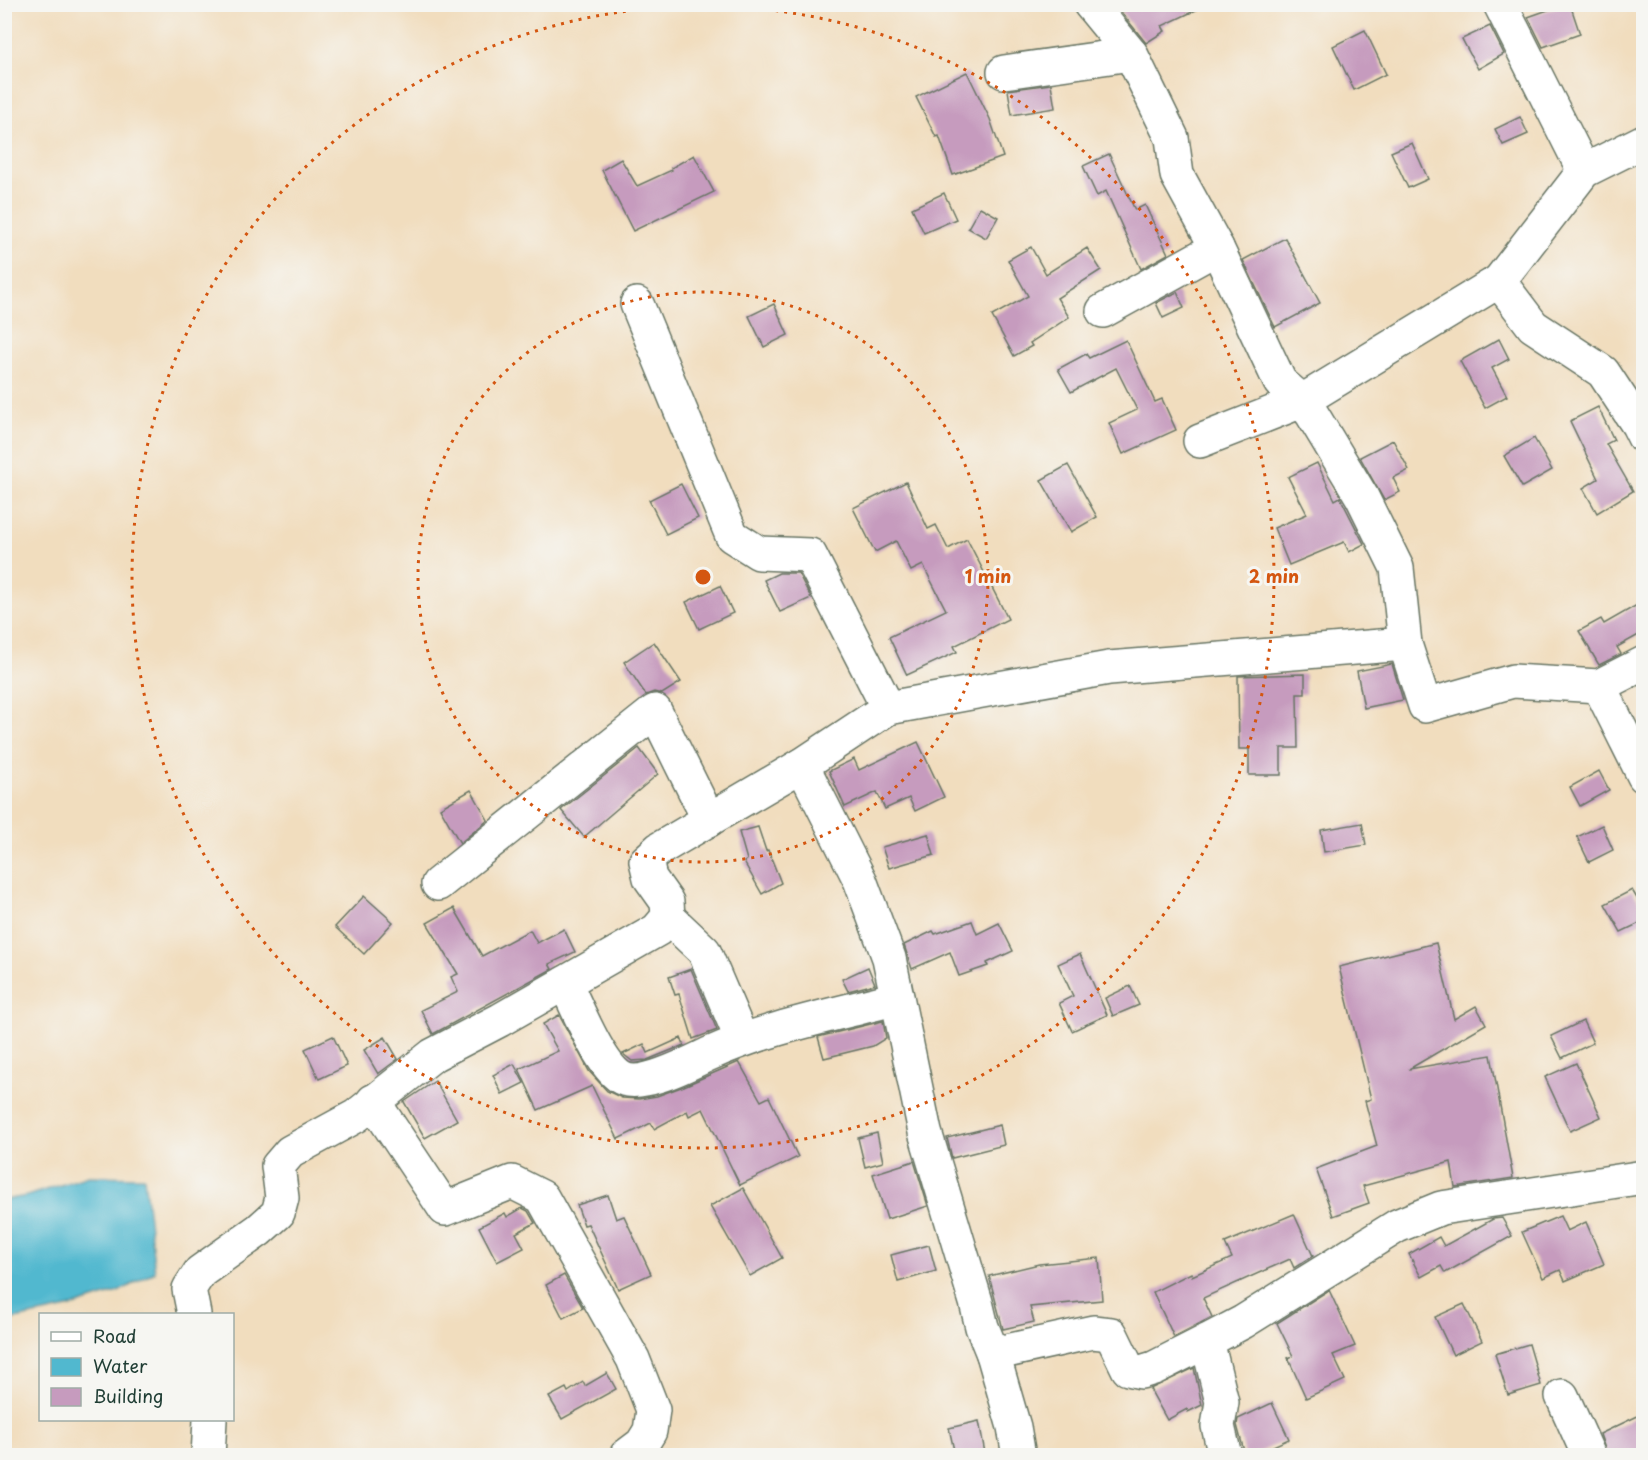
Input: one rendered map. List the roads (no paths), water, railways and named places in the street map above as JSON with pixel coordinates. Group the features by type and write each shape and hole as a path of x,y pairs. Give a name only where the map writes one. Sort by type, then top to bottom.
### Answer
{"street":[{"path":"1090,4 1131,54 1172,138 1177,175 1217,248 1280,382 1302,401 1312,414 1362,497 1397,568 1405,644 1425,706 1513,681 1599,686 1644,663"},
{"path":"1500,4 1584,171"},
{"path":"1004,72 1131,54"},
{"path":"1200,441 1302,401 1499,281 1584,171 1644,141"},
{"path":"1103,311 1217,248"},
{"path":"1499,281 1533,326 1603,372 1638,424 1644,437"},
{"path":"637,304 732,536 759,553 810,555 888,708"},
{"path":"742,1040 704,951 669,917 667,902 650,878 646,861 659,849 710,820 808,777 888,708 1109,668 1405,644"},
{"path":"1599,686 1644,776"},
{"path":"438,884 655,711 710,820"},
{"path":"808,777 860,880 889,958 925,1132 982,1327 993,1354 1014,1427 1019,1455"},
{"path":"194,1313 189,1289 200,1272 259,1230 278,1213 282,1198 278,1166 290,1152 356,1116 434,1054 500,1020 657,930 669,917"},
{"path":"565,983 606,1064 620,1078 632,1082 653,1078 742,1040 897,998"},
{"path":"373,1101 445,1209 512,1182 542,1197 633,1359 653,1410 650,1431 642,1444 626,1455"},
{"path":"993,1354 1093,1332 1111,1334 1128,1368 1141,1372 1154,1368 1243,1322 1397,1226 1441,1208 1644,1177"},
{"path":"1208,1341 1221,1402 1218,1426 1225,1455"},
{"path":"1562,1395 1589,1455"},
{"path":"208,1455 210,1421"}],"water":[{"path":"88,1176 144,1177 155,1272 118,1292 68,1308 5,1321 5,1200 27,1196"}]}
